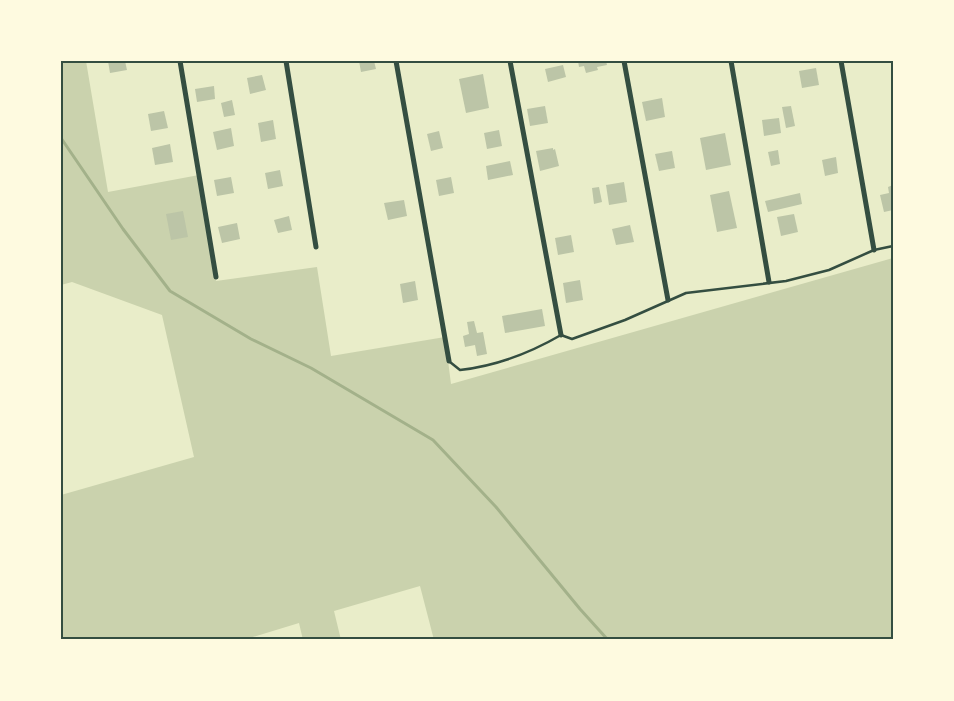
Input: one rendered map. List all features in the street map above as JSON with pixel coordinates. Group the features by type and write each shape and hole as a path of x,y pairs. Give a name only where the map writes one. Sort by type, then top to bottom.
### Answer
{"street":[{"path":"180,61 216,277"},
{"path":"286,61 316,247"},
{"path":"396,61 449,361"},
{"path":"510,61 560,335"},
{"path":"624,61 668,300"},
{"path":"731,61 769,282"},
{"path":"840,61 874,250"}],"lane":[{"path":"449,361 460,370 479,368 537,349 560,335 572,339 624,320 686,293 786,281 829,270 874,250 893,246"}],"green space":[{"path":"61,61 86,61 108,192 199,175 216,281 317,267 331,356 445,337 451,384 893,258 893,640 434,640 420,586 334,611 341,640 303,640 299,623 243,640 61,640 61,495 194,457 162,315 72,282 61,285"}],"building":[{"path":"108,61 125,61 127,70 110,73"},
{"path":"359,61 374,61 376,69 361,72"},
{"path":"578,61 606,61 607,65 597,67 598,70 586,73 584,66 579,67"},
{"path":"563,65 566,77 548,82 545,69"},
{"path":"816,68 819,85 802,88 799,71"},
{"path":"483,74 489,108 466,113 459,79"},
{"path":"262,75 266,90 250,94 247,78"},
{"path":"214,86 215,99 197,102 195,89"},
{"path":"662,98 665,117 646,121 642,102"},
{"path":"232,100 235,115 224,117 221,103"},
{"path":"545,106 548,123 530,126 527,109"},
{"path":"791,106 795,126 786,128 782,107"},
{"path":"164,111 168,128 151,131 148,114"},
{"path":"779,118 781,133 764,136 762,120"},
{"path":"273,120 276,139 261,142 258,123"},
{"path":"231,128 234,146 217,150 213,132"},
{"path":"499,130 502,146 487,149 484,133"},
{"path":"439,131 443,148 431,151 427,134"},
{"path":"725,133 731,165 706,170 700,138"},
{"path":"170,144 173,162 155,165 152,148"},
{"path":"553,148 553,150 555,149 559,166 540,171 536,151"},
{"path":"778,150 780,164 771,166 768,152"},
{"path":"672,151 675,168 659,171 655,154"},
{"path":"836,157 838,173 825,176 822,160"},
{"path":"510,161 513,175 488,180 486,166"},
{"path":"280,170 283,186 268,189 265,173"},
{"path":"231,177 234,193 217,196 214,180"},
{"path":"451,177 454,193 439,196 436,180"},
{"path":"624,182 627,202 609,205 606,185"},
{"path":"893,185 893,210 884,212 880,195 889,193 888,187"},
{"path":"599,187 602,202 594,204 592,188"},
{"path":"729,191 737,228 717,232 710,195"},
{"path":"800,193 802,204 768,212 765,201"},
{"path":"404,200 407,216 388,220 384,203"},
{"path":"183,211 188,237 171,240 166,214"},
{"path":"794,214 798,232 781,236 777,217"},
{"path":"289,216 292,230 278,233 274,220"},
{"path":"237,223 240,239 222,243 218,227"},
{"path":"630,225 634,242 616,245 612,229"},
{"path":"571,235 574,252 558,255 555,238"},
{"path":"580,280 583,300 566,303 563,283"},
{"path":"415,281 418,300 403,303 400,284"},
{"path":"542,309 545,326 505,333 502,316"},
{"path":"474,321 477,333 483,332 487,354 477,356 475,345 465,347 463,336 469,334 467,322"}],"waterway":[{"path":"61,138 123,229 170,291 251,339 311,368 433,440 496,507 608,640"}]}
